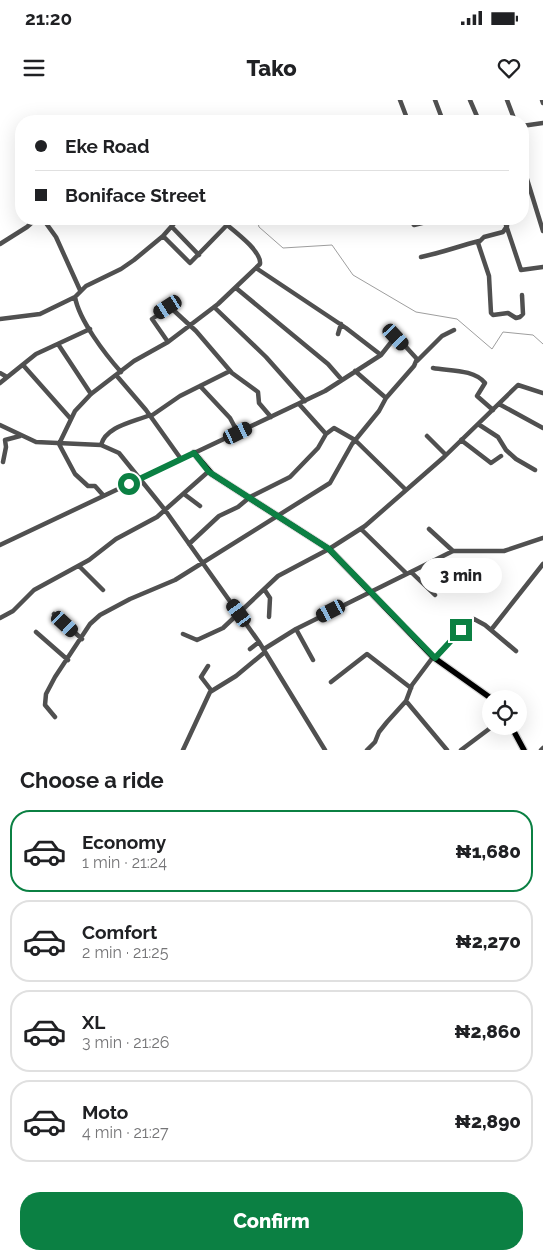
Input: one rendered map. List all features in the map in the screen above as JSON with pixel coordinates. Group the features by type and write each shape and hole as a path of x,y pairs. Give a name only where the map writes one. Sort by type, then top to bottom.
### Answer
{"main road":[{"path":"194,453 209,472 329,549 434,657 482,692"},
{"path":"516,735 524,750"}],"street":[{"path":"400,100 406,115"},
{"path":"435,100 441,115"},
{"path":"470,100 476,115"},
{"path":"507,100 513,115"},
{"path":"529,125 543,123"},
{"path":"529,186 543,231"},
{"path":"0,244 30,225"},
{"path":"47,225 56,237 80,290"},
{"path":"102,495 94,486 88,486 80,481 63,455 59,444 70,418 91,394 138,358 168,342 189,324 214,307 261,262 259,256 226,225 199,255 189,263 163,236"},
{"path":"421,257 443,253 453,247 479,241 487,236 503,232 507,226"},
{"path":"507,226 521,272 543,267"},
{"path":"0,319 40,314 75,296 80,290 121,269 172,227 199,255"},
{"path":"479,241 479,250 489,276 490,305 493,315 508,314 520,318 523,314 522,295"},
{"path":"256,268 341,324 381,354"},
{"path":"236,288 328,364 342,380"},
{"path":"75,296 77,306 100,346 181,459"},
{"path":"168,342 152,322 153,317 170,307 189,324 230,371 258,392 259,403 271,417"},
{"path":"214,307 266,357 305,401"},
{"path":"338,334 341,324"},
{"path":"0,383 36,354 90,328"},
{"path":"55,717 45,705 44,699 55,677 82,639 90,624 105,611 130,598 172,582 332,481 355,440 379,411 386,398 417,361 442,336 454,330"},
{"path":"0,545 102,495 305,401 342,380 381,354 396,336 417,361"},
{"path":"58,344 91,394"},
{"path":"23,365 70,418"},
{"path":"433,368 465,372 480,378 485,383 477,396 493,410"},
{"path":"101,445 104,437 113,431 129,422 150,416 200,386 230,371"},
{"path":"355,371 386,398"},
{"path":"0,373 7,377"},
{"path":"183,634 197,640 216,632 278,576 329,549 361,529 446,455 518,385 543,393"},
{"path":"200,386 230,418 238,433"},
{"path":"298,404 326,434"},
{"path":"499,404 543,428"},
{"path":"478,424 498,437 516,459 535,470"},
{"path":"0,425 38,443 101,445 118,452 165,510 239,613 259,642 325,750"},
{"path":"189,544 211,522 224,513 238,507 249,497 290,478 318,448 326,434 335,428 355,440 406,490"},
{"path":"3,462 5,440 21,436"},
{"path":"427,436 446,455"},
{"path":"461,440 491,463 501,456"},
{"path":"0,618 13,610 34,590 79,566 111,542 141,527 165,510 209,472"},
{"path":"184,494 200,506"},
{"path":"361,529 408,573 435,595"},
{"path":"429,529 453,550"},
{"path":"183,750 211,690 236,676 264,650 296,629 453,550 504,551 543,538"},
{"path":"491,630 543,564"},
{"path":"79,566 103,590"},
{"path":"264,589 270,598 268,617"},
{"path":"54,614 82,639"},
{"path":"368,750 375,742 378,733 406,701 411,688 434,657 471,620 478,620 516,651"},
{"path":"296,629 313,660"},
{"path":"36,632 68,660"},
{"path":"250,649 259,642"},
{"path":"331,682 367,654 411,688"},
{"path":"208,666 201,677 211,690"},
{"path":"406,701 447,750"},
{"path":"461,750 482,734"}],"waterway":[{"path":"258,225 283,248 332,245 353,275 416,312 457,319 492,349 503,332 533,335 543,344"}],"route":[{"path":"129,484 194,453 209,472 329,549 352,571 369,592 401,623 418,643 435,658 461,630"}]}
